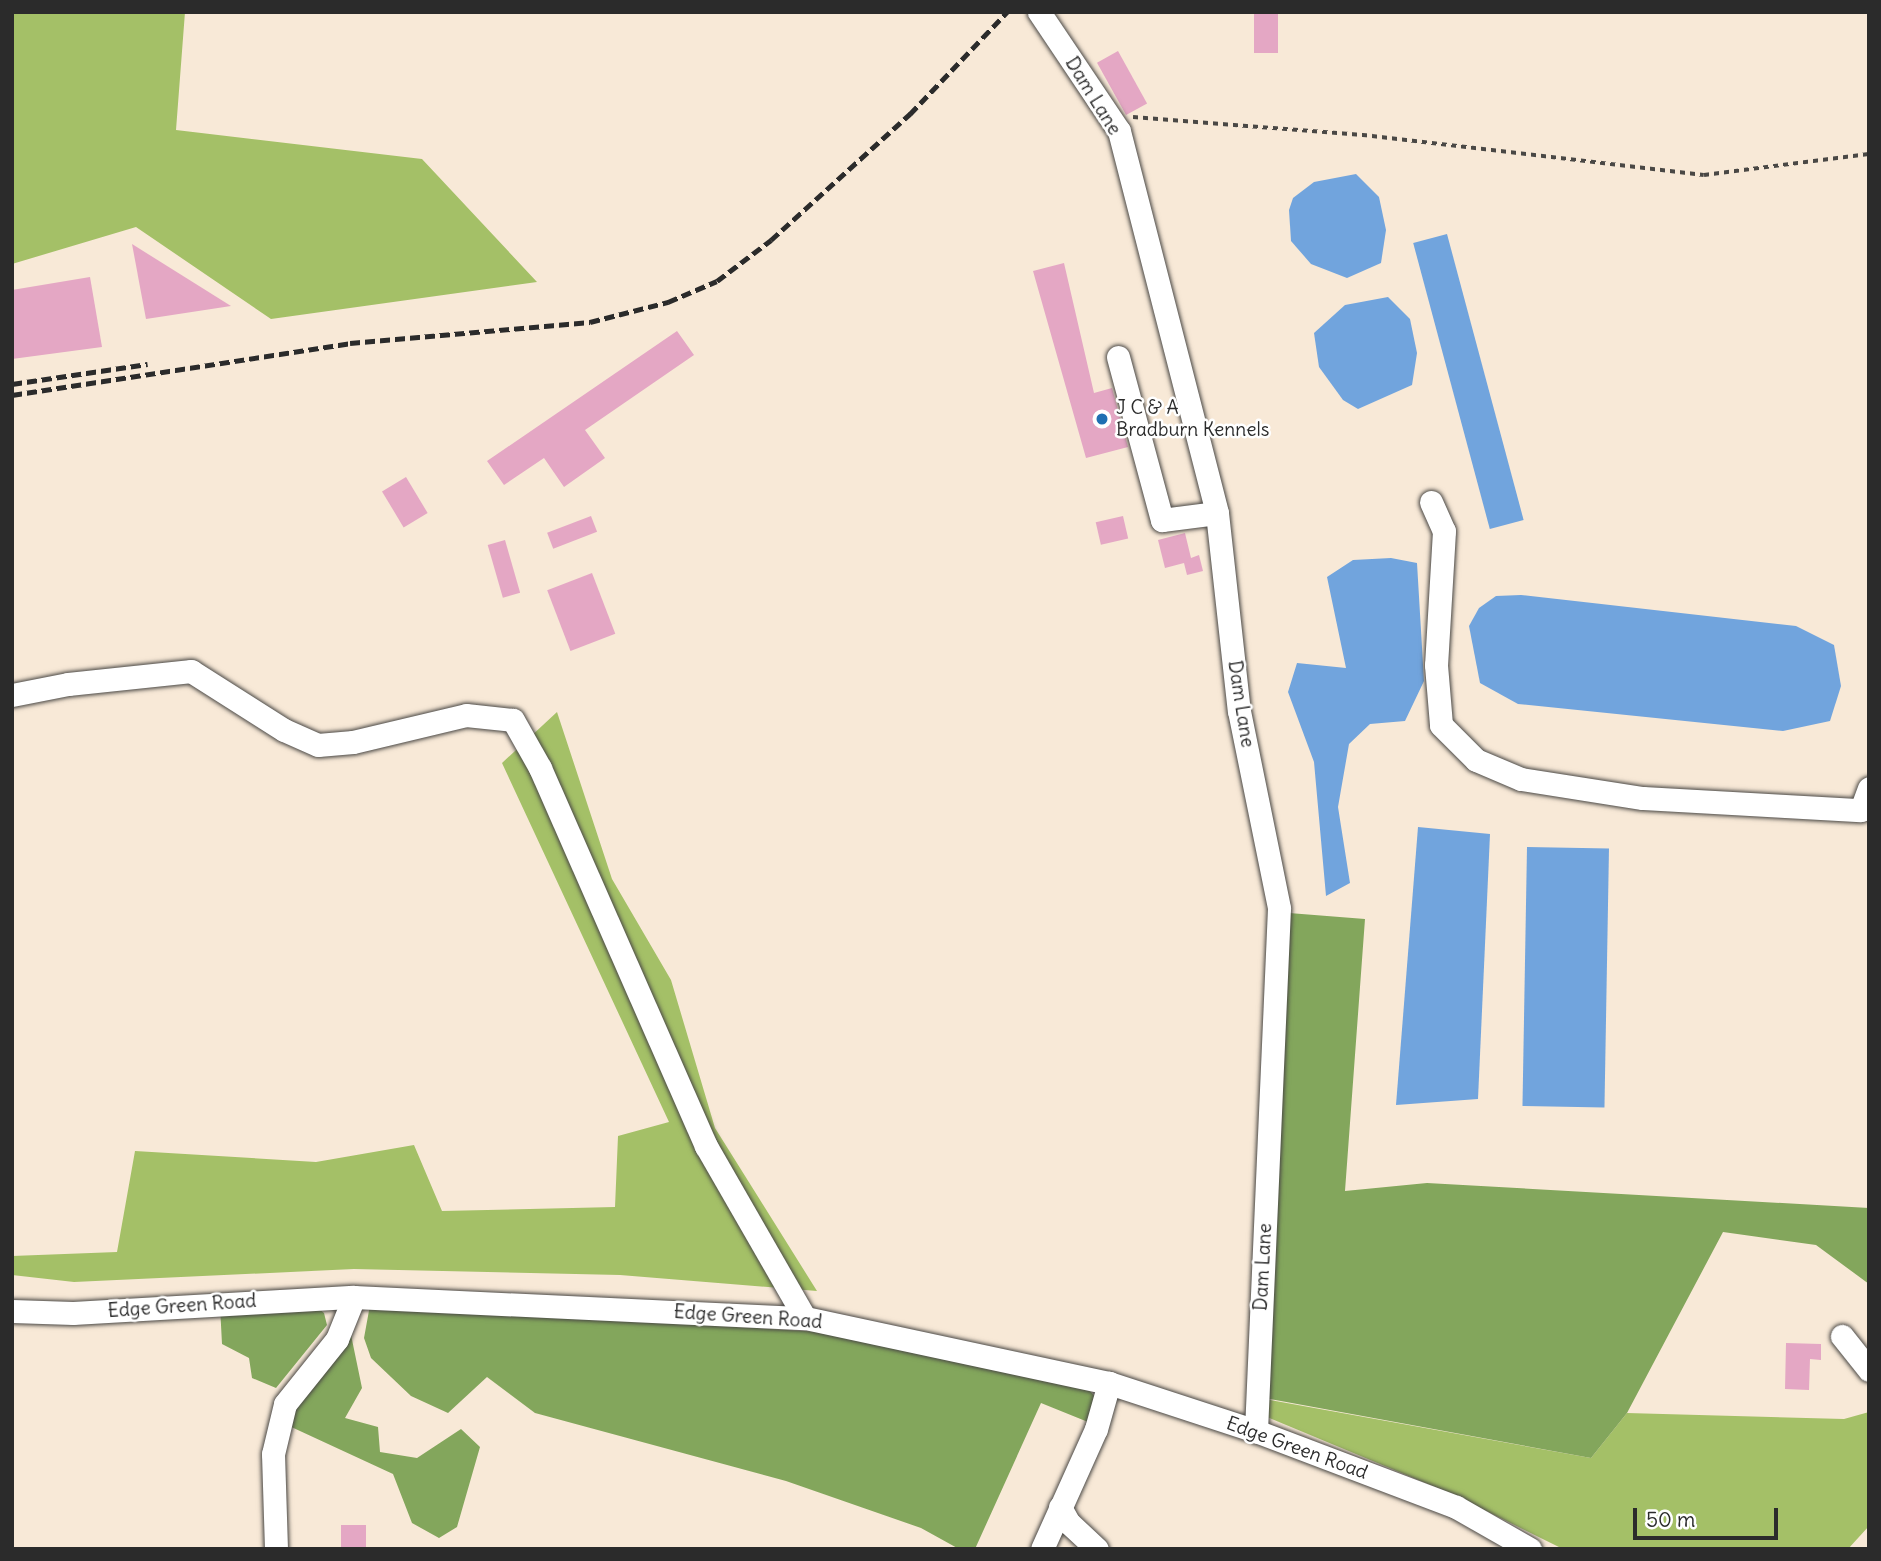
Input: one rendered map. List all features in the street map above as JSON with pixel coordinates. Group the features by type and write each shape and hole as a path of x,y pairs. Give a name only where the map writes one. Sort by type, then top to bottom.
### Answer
{"street":[{"name":"Dam Lane","path":"1039,12 1119,131 1217,513 1239,711 1279,908 1256,1431"},
{"path":"1118,357 1163,520 1217,513"},
{"path":"1431,502 1444,531 1436,665 1441,725 1476,760 1521,779 1643,798 1861,810 1869,788"},
{"path":"12,695 68,684 191,671 284,730 318,746 353,742 466,715 513,720 540,768 706,1146 805,1318"},
{"path":"276,1549 273,1454 285,1404 337,1339 354,1297"},
{"name":"Edge Green Road","path":"12,1311 73,1313 354,1297 805,1318 1109,1383 1256,1431 1456,1507 1530,1549"},
{"path":"1842,1336 1869,1370"},
{"path":"1042,1549 1096,1429 1109,1383"},
{"path":"1060,1507 1069,1523 1097,1549"}],"path":[{"path":"1109,115 1372,136 1704,175 1869,154"}],"green space":[{"path":"12,12 185,12 176,130 422,159 537,282 271,319 136,227 12,264"},
{"path":"557,712 612,879 671,980 715,1128 817,1291 620,1275 354,1269 74,1282 12,1275 12,1256 117,1252 135,1151 316,1162 414,1145 442,1211 615,1207 618,1136 669,1122 502,763"},
{"path":"1289,913 1365,919 1345,1191 1427,1183 1869,1208 1869,1284 1816,1245 1723,1232 1627,1413 1591,1458 1259,1397"},
{"path":"312,1303 324,1313 327,1325 276,1388 252,1378 249,1358 222,1344 220,1306"},
{"path":"370,1305 821,1332 1085,1385 1096,1398 1088,1422 1041,1403 975,1549 959,1549 921,1528 786,1481 535,1413 487,1377 448,1413 411,1396 371,1358 364,1338"},
{"path":"350,1330 362,1388 345,1418 378,1427 380,1452 417,1458 461,1429 480,1447 457,1527 439,1538 412,1523 393,1474 287,1425 292,1405"},
{"path":"1259,1398 1591,1458 1627,1413 1844,1419 1869,1412 1869,1526 1848,1549 1563,1549 1452,1494 1267,1417"}],"water":[{"path":"1356,174 1379,197 1386,230 1381,263 1347,278 1311,264 1291,241 1289,210 1293,198 1314,182"},
{"path":"1447,234 1524,520 1490,529 1413,243"},
{"path":"1388,297 1410,319 1417,353 1412,385 1358,409 1343,400 1319,367 1314,333 1345,305"},
{"path":"1391,558 1417,563 1424,681 1405,721 1370,724 1349,744 1338,807 1350,883 1326,896 1314,762 1288,692 1297,663 1346,668 1327,577 1353,560"},
{"path":"1521,595 1796,626 1834,645 1841,686 1830,721 1783,731 1518,704 1480,683 1469,626 1479,608 1496,596"},
{"path":"1418,827 1490,834 1478,1099 1396,1105"},
{"path":"1527,847 1609,848 1604,1107 1522,1106"}],"building":[{"path":"1254,12 1278,12 1278,53 1254,53"},
{"path":"1118,51 1147,103 1126,115 1097,63"},
{"path":"132,244 231,306 146,319"},
{"path":"1064,263 1094,393 1112,388 1128,447 1086,458 1033,271"},
{"path":"90,277 102,347 12,359 12,290"},
{"path":"677,331 694,355 585,430 605,458 564,487 544,458 504,485 487,461"},
{"path":"406,477 428,513 404,527 382,491"},
{"path":"591,516 597,532 553,549 547,533"},
{"path":"1123,516 1128,538 1101,545 1096,522"},
{"path":"1185,533 1191,558 1199,555 1203,571 1187,575 1184,563 1165,568 1158,540"},
{"path":"505,540 520,593 503,598 488,545"},
{"path":"592,573 615,634 570,651 547,590"},
{"path":"1786,1343 1821,1344 1821,1360 1810,1359 1809,1390 1785,1389"},
{"path":"341,1525 366,1525 366,1549 341,1549"}],"railway":[{"path":"12,395 350,343 590,322 668,302 717,281 771,240 910,114 1007,12"},
{"path":"12,384 148,364"}],"place":[{"name":"J C & A Bradburn Kennels","path":"1102,419"}]}
